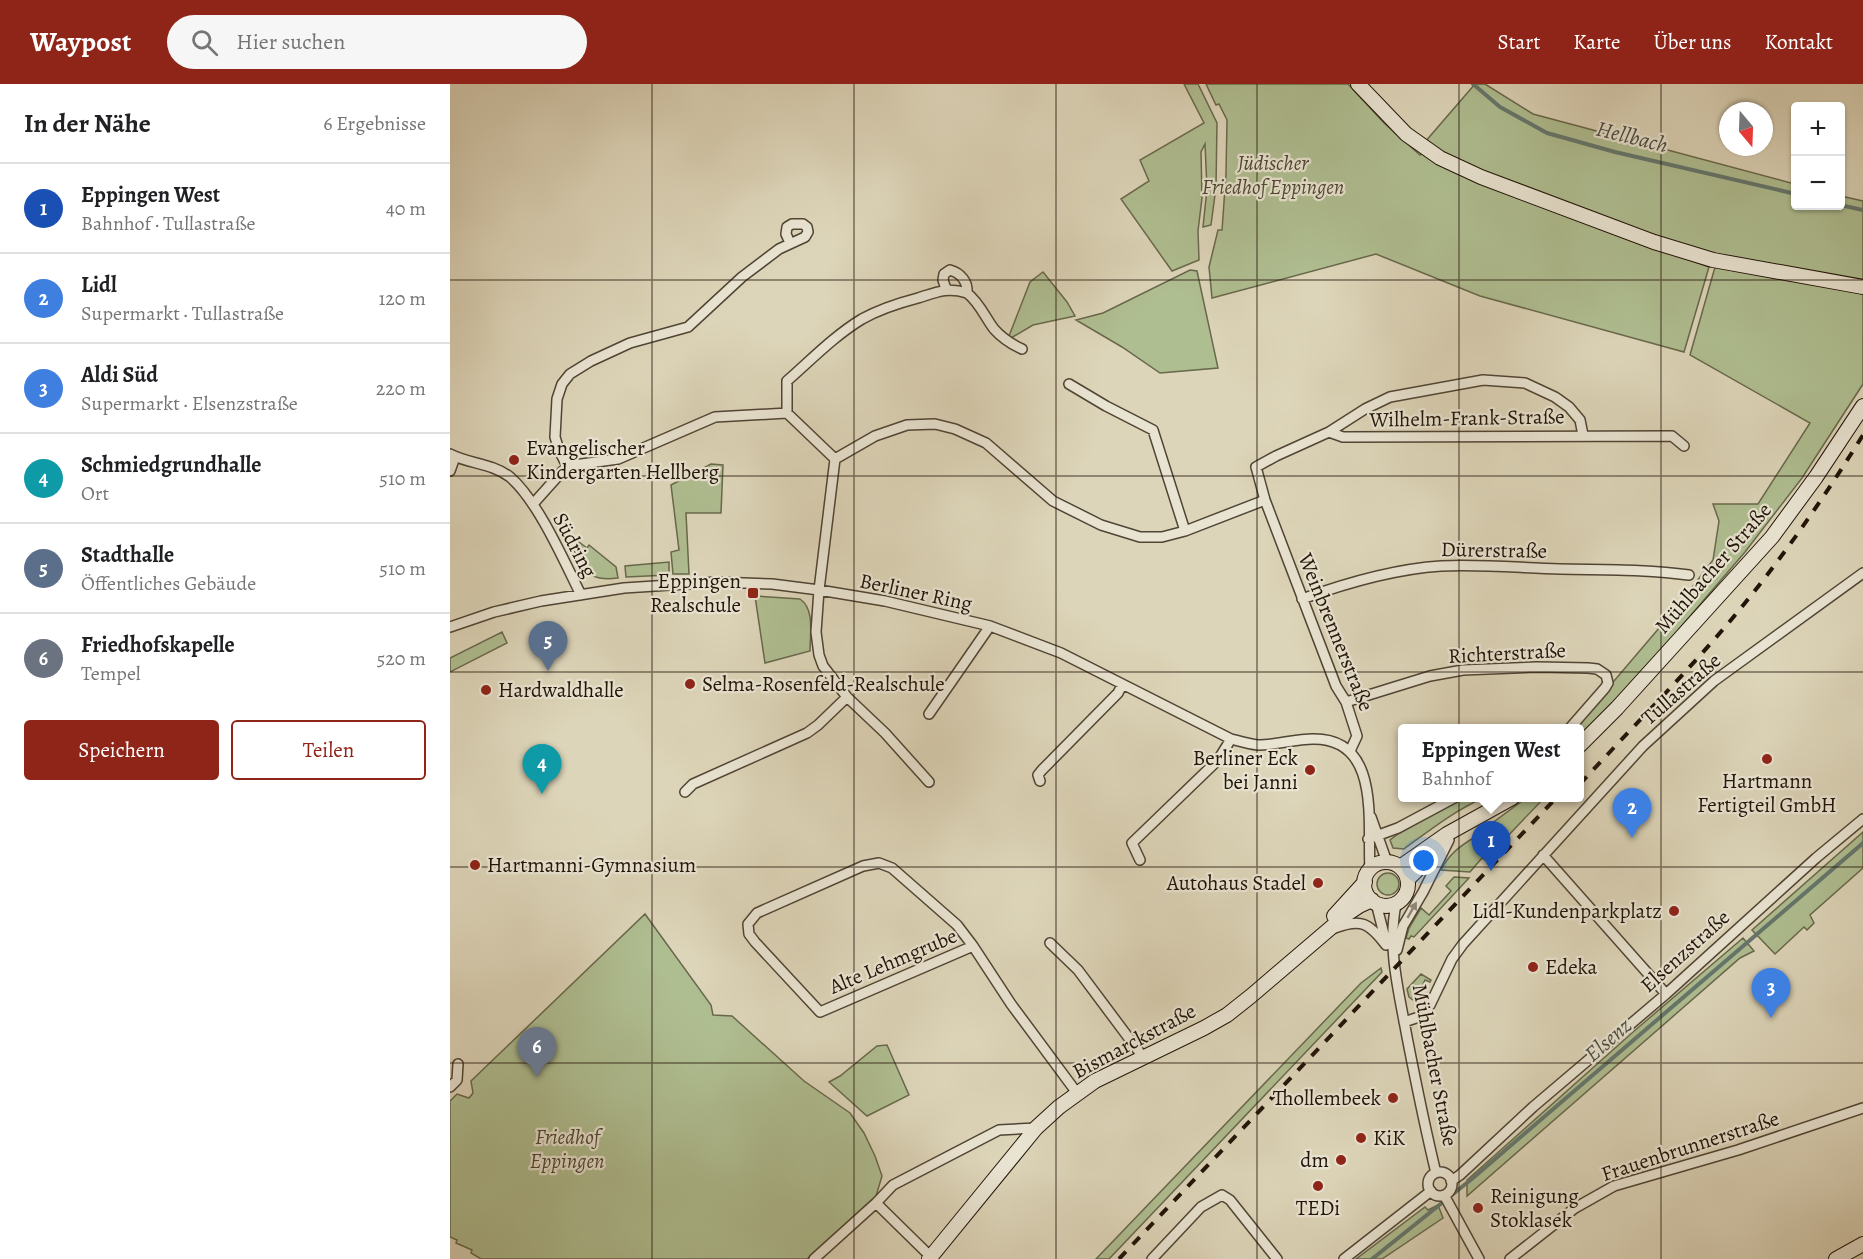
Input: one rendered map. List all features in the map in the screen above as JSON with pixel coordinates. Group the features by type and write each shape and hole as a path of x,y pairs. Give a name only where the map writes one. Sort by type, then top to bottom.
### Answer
{"street":[{"path":"1358,84 1406,134 1440,158 1481,177 1654,242 1713,260 1863,287"},
{"path":"567,466 555,437 557,399 562,384 570,374 591,361 630,343 688,327 742,277 790,243"},
{"path":"946,289 944,274 950,270 960,274 967,286 967,293"},
{"path":"835,459 787,413 787,381 843,332 864,318 946,289 954,290 967,293 973,298 995,330 1009,343 1022,349"},
{"path":"1329,432 1365,409 1390,397 1483,380 1525,383 1555,397 1569,407 1580,420 1583,435"},
{"path":"1069,384 1153,430 1185,531"},
{"name":"Mühlbacher Straße","path":"1584,741 1617,708 1772,537 1816,477 1863,406"},
{"path":"533,504 567,466 618,459 715,417 787,413"},
{"path":"835,459 875,435 907,425 936,424 955,429 986,443 1053,501 1101,525 1140,537 1162,537 1185,531 1265,500"},
{"name":"Wilhelm-Frank-Straße","path":"1329,432 1343,437 1672,436 1684,446"},
{"name":"Weinbrennerstraße","path":"1329,432 1256,467 1265,500 1302,599 1336,686 1346,702 1357,736 1350,751"},
{"path":"450,471 453,455"},
{"name":"Südring","path":"453,455 480,463 510,477 533,504 562,556 580,595"},
{"path":"835,459 819,591 816,632 819,656 823,666 847,697 885,733 929,782"},
{"name":"Dürerstraße","path":"1302,599 1353,581 1439,566 1617,570 1689,575"},
{"name":"Tullastraße","path":"1404,1022 1419,1017 1430,1005 1452,959 1463,944 1642,746 1714,681 1863,573"},
{"name":"Berliner Ring","path":"450,627 494,612 541,601 624,588 717,582 772,584 885,601 990,626 1060,653 1231,739 1258,745 1314,739 1328,740 1350,751"},
{"path":"929,714 990,626"},
{"name":"Richterstraße","path":"1346,702 1430,676 1463,670 1537,667 1588,668 1602,671 1608,680 1605,688 1574,724"},
{"path":"1040,781 1038,775 1042,770 1118,693 1122,685"},
{"path":"685,792 693,784 807,733 847,697"},
{"path":"1140,860 1132,843 1218,760 1231,739"},
{"path":"1350,751 1361,766 1366,781 1373,837 1366,892 1374,902 1386,906 1396,904 1406,893 1408,879 1393,865 1373,837"},
{"path":"1373,837 1398,828 1447,802"},
{"name":"Mühlbacher Straße","path":"1393,865 1505,802"},
{"name":"Mühlbacher Straße","path":"1408,879 1449,840 1479,817"},
{"name":"Elsenzstraße","path":"1451,1181 1863,819"},
{"name":"Mühlbacher Straße","path":"1393,964 1403,926 1449,840"},
{"path":"1543,855 1666,994"},
{"name":"Alte Lehmgrube","path":"973,946 820,1012 755,942 749,934 748,924 757,913 863,866 879,863 892,868 957,925 973,946 1011,1004 1077,1093"},
{"path":"1368,876 1378,864 1393,865"},
{"name":"Bismarckstraße","path":"1300,953 1368,876"},
{"name":"Mühlbacher Straße","path":"1374,902 1393,964"},
{"name":"Bismarckstraße","path":"931,1258 1036,1128 1059,1107 1095,1081 1204,1028 1236,1009 1347,914 1359,906 1374,902"},
{"name":"Mühlbacher Straße","path":"1396,904 1392,921 1393,964 1436,1173"},
{"name":"Mühlbacher Straße","path":"1328,930 1348,923 1363,923 1375,931 1386,945"},
{"path":"1050,943 1078,970 1143,1058"},
{"path":"450,1087 457,1080 458,1065"},
{"name":"Frauenbrunnerstraße","path":"1510,1259 1575,1208 1614,1186 1738,1150 1863,1108"},
{"path":"814,1259 893,1185 999,1130 1036,1128"},
{"path":"1436,1173 1444,1173 1451,1181 1451,1188 1444,1195 1437,1195 1431,1191 1429,1181 1436,1173"},
{"path":"1344,1259 1431,1191"},
{"path":"1152,1259 1201,1207 1222,1195 1230,1200 1277,1259"},
{"path":"1444,1195 1479,1259"},
{"path":"876,1203 931,1258"},
{"path":"1836,1259 1863,1244"}],"green space":[{"path":"1184,84 1198,84 1217,123 1216,187 1211,225 1203,227 1207,189 1205,144 1201,152 1202,198 1198,231 1199,260 1172,271 1121,199 1149,181 1140,160 1204,123"},
{"name":"Jüdischer Friedhof Eppingen","path":"1206,84 1348,84 1384,123 1420,155 1430,146 1425,142 1475,84 1485,84 1533,114 1791,183 1791,210 1845,210 1845,197 1863,201 1863,280 1634,240 1709,267 1684,352 1480,296 1376,254 1212,298 1209,267 1218,230 1222,230 1226,174 1227,120 1219,104 1216,105"},
{"path":"1715,267 1863,294 1863,384 1802,478 1745,552 1667,643 1584,734 1584,724 1577,724 1677,607 1713,560 1719,521 1713,504 1758,504 1810,423 1690,355"},
{"path":"1190,270 1197,271 1218,368 1160,373 1076,320 1103,313"},
{"path":"1043,272 1075,316 1033,325 1011,338 1009,336 1030,282"},
{"path":"711,464 723,465 721,513 686,513 689,574 673,574 671,552 679,550 671,485"},
{"path":"579,542 587,548 589,545 616,567 618,578 600,578 589,573 572,547"},
{"path":"669,562 669,575 626,577 625,566"},
{"path":"755,596 800,599 805,603 811,622 810,651 765,663"},
{"path":"502,632 507,643 450,672 450,658"},
{"path":"1455,802 1474,802 1404,849 1393,848 1390,840"},
{"path":"1521,802 1540,802 1485,860 1482,858 1470,872 1441,870 1455,851 1475,837 1477,839 1486,833 1485,831 1492,826 1491,824"},
{"path":"1863,832 1863,868 1810,915 1814,923 1807,930 1804,927 1775,954 1752,930"},
{"path":"1384,873 1392,873 1399,880 1399,888 1392,895 1384,895 1377,888 1377,880"},
{"path":"1454,877 1469,878 1414,937 1406,938 1421,908 1429,915 1451,891 1446,886"},
{"name":"Friedhof Eppingen","path":"645,914 711,1005 713,1015 732,1016 804,1081 850,1113 864,1133 882,1176 876,1196 807,1259 481,1259 471,1253 472,1250 456,1243 457,1240 450,1237 450,1101 457,1094 469,1098 473,1093 471,1081"},
{"path":"1743,938 1754,951 1740,958 1467,1196 1467,1180 1633,1032"},
{"path":"1381,968 1382,972 1109,1259 1096,1259 1361,983"},
{"path":"1421,974 1431,980 1430,982 1425,980 1418,995 1423,998 1416,1002 1409,997 1407,989"},
{"path":"887,1045 909,1095 867,1116 829,1082 877,1046"},
{"path":"1438,1205 1443,1218 1382,1259 1356,1259 1425,1207 1428,1210"}],"waterway":[{"name":"Hellbach","path":"1473,84 1500,107 1547,133 1615,152 1791,193"},
{"name":"Hellbach","path":"1845,206 1863,210"},
{"name":"Elsenz","path":"1372,1259 1473,1178 1863,843"}],"railway":[{"path":"1584,780 1685,672 1745,603 1807,521 1863,435"},
{"path":"1119,1259 1552,802"}],"place":[{"name":"Evangelischer Kindergarten Hellberg","path":"514,460"},
{"name":"Eppingen Realschule","path":"753,593"},
{"name":"Stadthalle","path":"548,671"},
{"name":"Selma-Rosenfeld-Realschule","path":"690,684"},
{"name":"Hardwaldhalle","path":"486,690"},
{"name":"Hartmann Fertigteil GmbH","path":"1767,759"},
{"name":"Berliner Eck bei Janni","path":"1310,770"},
{"name":"Schmiedgrundhalle","path":"542,794"},
{"name":"Lidl","path":"1632,838"},
{"name":"Hartmanni-Gymnasium","path":"475,865"},
{"name":"Eppingen West","path":"1491,871"},
{"name":"Autohaus Stadel","path":"1318,883"},
{"name":"Lidl-Kundenparkplatz","path":"1674,911"},
{"name":"Edeka","path":"1533,967"},
{"name":"Aldi Süd","path":"1771,1018"},
{"name":"Friedhofskapelle","path":"537,1077"},
{"name":"Thollembeek","path":"1393,1098"},
{"name":"KiK","path":"1361,1138"},
{"name":"dm","path":"1341,1160"},
{"name":"TEDi","path":"1318,1186"},
{"name":"Reinigung Stoklasek","path":"1478,1208"}]}
